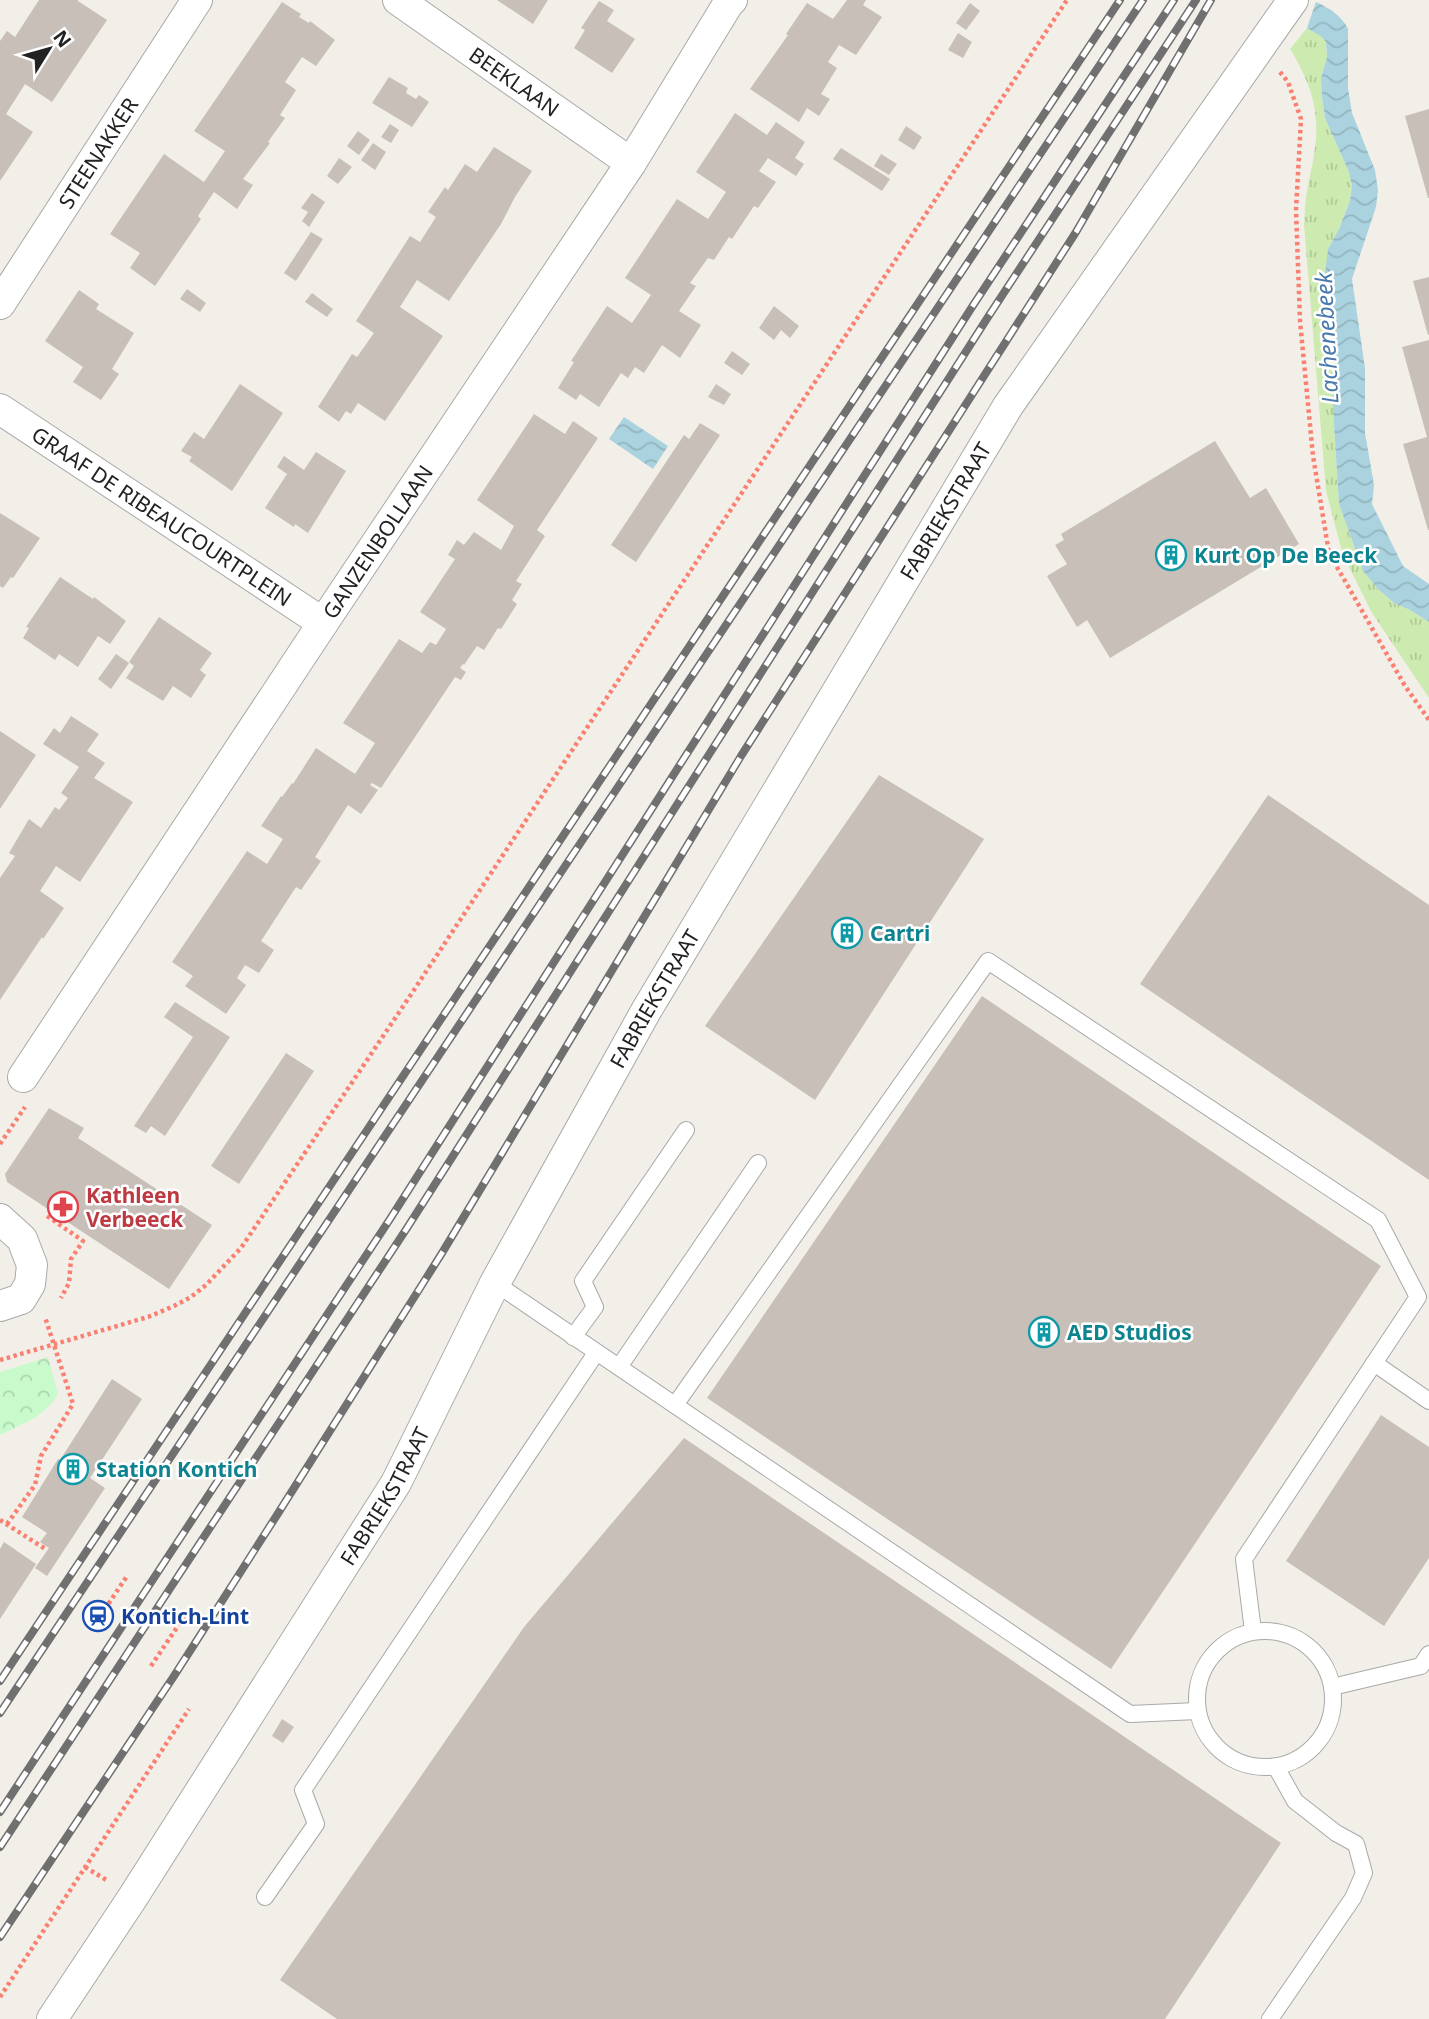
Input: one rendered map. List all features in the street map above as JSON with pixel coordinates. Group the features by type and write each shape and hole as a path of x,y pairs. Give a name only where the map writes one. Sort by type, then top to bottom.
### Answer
{"street":[{"name":"STEENAKKER","path":"0,304 197,0"},
{"name":"BEEKLAAN","path":"398,0 631,163"},
{"name":"FABRIEKSTRAAT","path":"52,2019 133,1897 396,1483 495,1283 646,1011 1008,406 1293,0"},
{"name":"GANZENBOLLAAN","path":"23,1077 631,163 729,1"},
{"name":"GRAAF DE RIBEAUCOURTPLEIN","path":"0,409 323,623"},
{"path":"0,1220 22,1238 32,1265 30,1284 21,1299 0,1306"}],"lane":[{"path":"675,1405 988,961 1378,1220 1418,1297 1244,1559 1252,1631"},
{"path":"573,1337 595,1307 583,1281 686,1130"},
{"path":"619,1367 758,1163"},
{"path":"495,1283 1130,1714 1197,1711"},
{"path":"265,1897 316,1824 303,1790 596,1353"},
{"path":"1374,1363 1429,1401"},
{"path":"1252,1631 1279,1632 1304,1642 1322,1662 1332,1687 1332,1714 1321,1738 1302,1757 1276,1767 1250,1766 1225,1755 1207,1736 1197,1711 1197,1684 1208,1660 1227,1641 1252,1631"},
{"path":"1332,1687 1421,1666 1429,1654"},
{"path":"1270,2019 1353,1898 1364,1873 1356,1844 1336,1833 1296,1801 1276,1767"}],"path":[{"path":"0,1360 148,1317 174,1306 205,1285 241,1248 418,985 1067,0"},
{"path":"1261,46 1288,82 1301,119 1296,210 1300,321 1313,456 1329,553 1405,686 1429,720"},
{"path":"0,1144 25,1107 23,1077"},
{"path":"41,1212 83,1241 71,1259 69,1283 60,1302"},
{"path":"6,1524 35,1485 41,1456 73,1404 44,1317 52,1309"},
{"path":"0,1520 47,1550"},
{"path":"93,1627 127,1576"},
{"path":"151,1666 186,1614"},
{"path":"0,1997 189,1709"}],"green space":[{"path":"1307,28 1323,37 1326,42 1327,57 1321,78 1325,118 1352,185 1339,229 1328,249 1327,315 1333,354 1333,409 1339,504 1363,571 1394,603 1429,622 1429,698 1372,613 1343,555 1326,491 1304,224 1306,195 1315,148 1316,121 1308,83 1290,49"},
{"path":"48,1357 58,1394 40,1414 0,1435 0,1372"}],"water":[{"path":"1316,2 1335,13 1348,29 1348,88 1352,113 1375,170 1378,190 1376,207 1352,279 1365,368 1365,433 1374,485 1372,504 1403,566 1429,584 1429,622 1394,603 1363,571 1339,504 1333,409 1333,354 1325,274 1328,249 1350,200 1352,185 1325,118 1321,78 1327,57 1326,42 1307,28"},
{"path":"624,417 668,446 653,469 609,439"}],"building":[{"path":"39,0 78,0 107,20 52,102 25,84 6,114 33,132 0,181 0,41 7,31 15,37"},
{"path":"497,0 548,0 533,24"},
{"path":"847,0 866,0 863,5 882,17 856,55 839,45 828,62 837,68 821,94 830,99 819,116 807,108 799,122 750,89 807,3 833,19"},
{"path":"599,1 614,10 607,21 635,39 612,73 574,48 585,30 581,28"},
{"path":"282,2 301,14 299,17 309,23 310,21 335,40 316,66 302,57 285,82 296,90 280,115 285,118 243,179 253,185 237,209 214,192 198,216 201,219 155,286 130,268 140,253 110,234 164,154 204,182 225,151 194,131"},
{"path":"970,3 980,11 966,30 956,23"},
{"path":"958,33 972,42 963,58 948,50"},
{"path":"389,77 408,88 406,93 416,99 419,95 429,102 412,127 372,103"},
{"path":"1429,109 1429,198 1428,198 1405,116"},
{"path":"735,113 767,135 776,122 805,142 795,158 804,164 796,176 768,158 759,171 776,182 758,208 754,206 732,239 729,237 714,260 708,258 690,283 696,286 679,311 701,325 680,358 662,345 644,373 635,367 628,378 621,373 599,407 580,394 576,400 558,388 574,362 571,361 607,306 632,323 651,295 625,278 677,199 708,219 726,192 696,172"},
{"path":"390,124 399,130 391,143 381,137"},
{"path":"906,126 922,137 914,150 898,140"},
{"path":"358,131 370,140 359,155 347,146"},
{"path":"373,143 386,152 375,170 361,160"},
{"path":"494,147 532,171 501,224 449,301 417,280 400,307 443,336 385,421 358,403 351,414 346,411 339,422 318,407 352,354 357,357 374,333 356,321 410,236 420,242 436,217 428,212 445,187 448,190 465,164 477,172"},
{"path":"841,148 890,179 882,191 833,159"},
{"path":"881,154 897,164 889,175 874,166"},
{"path":"339,158 352,167 338,184 327,176"},
{"path":"312,193 325,202 309,227 302,221 308,212 301,208"},
{"path":"311,232 323,239 296,281 284,273"},
{"path":"1429,277 1429,335 1428,335 1413,281"},
{"path":"187,289 206,303 200,312 180,299"},
{"path":"79,290 99,304 96,309 134,333 112,369 119,374 101,400 73,382 83,367 45,341"},
{"path":"312,293 333,309 327,317 305,302"},
{"path":"774,306 799,326 790,338 781,330 774,340 759,328"},
{"path":"1429,340 1428,530 1403,444 1427,437 1402,347"},
{"path":"732,351 750,364 742,375 724,363"},
{"path":"240,384 283,413 232,491 189,461 192,457 181,451 194,432 204,439"},
{"path":"716,384 731,394 724,405 708,397"},
{"path":"534,414 565,434 573,421 598,438 537,530 545,536 516,581 522,584 512,600 517,604 484,650 477,646 460,668 466,672 461,680 455,677 381,788 372,783 370,785 378,790 361,814 348,805 315,857 321,861 301,890 296,887 261,941 274,950 259,973 245,965 237,978 246,985 226,1014 185,986 193,976 172,962 247,851 267,864 283,839 261,826 316,748 355,774 375,743 343,723 399,639 422,653 430,642 436,645 446,629 420,612 455,559 448,555 457,540 464,545 474,532 501,550 514,526 477,500"},
{"path":"700,423 720,435 636,562 611,545 684,435 689,439"},
{"name":"Kurt Op De Beeck","path":"1215,441 1250,498 1266,488 1299,544 1110,658 1087,620 1077,627 1047,576 1067,564 1055,545 1064,540 1061,534"},
{"path":"316,452 346,471 308,533 265,508 287,474 277,467 284,456 304,470"},
{"path":"0,513 40,538 3,588 0,586"},
{"path":"60,577 93,599 94,597 126,621 110,644 98,636 78,667 59,654 55,660 23,638 29,628 26,627"},
{"path":"159,617 212,653 200,670 206,675 191,698 173,686 163,701 126,678 134,666 129,662"},
{"path":"116,654 129,663 111,689 98,679"},
{"path":"71,716 99,734 87,751 105,763 94,778 133,802 80,882 56,866 40,891 64,908 0,1000 0,878 15,856 9,853 29,819 41,828 55,807 59,810 68,798 61,793 79,767 43,744 54,728 60,733"},
{"path":"0,731 36,755 0,809"},
{"name":"Cartri","path":"879,775 984,839 815,1100 705,1026"},
{"path":"1268,795 1429,905 1429,1180 1140,984"},
{"name":"AED Studios","path":"982,996 1381,1266 1111,1669 707,1398"},
{"path":"175,1002 230,1037 165,1136 151,1126 146,1133 134,1126 193,1037 164,1017"},
{"path":"286,1053 314,1071 239,1184 211,1166"},
{"path":"49,1108 84,1128 78,1138 212,1225 169,1289 7,1182 5,1174"},
{"name":"Station Kontich","path":"112,1379 142,1399 90,1478 105,1488 47,1576 35,1568 49,1548 40,1542 47,1533 22,1517"},
{"path":"1381,1415 1429,1447 1429,1558 1384,1626 1286,1561"},
{"path":"684,1438 1281,1843 1165,2019 337,2019 280,1980 524,1627"},
{"path":"4,1542 36,1564 0,1619 0,1549"},
{"path":"282,1719 294,1727 283,1743 272,1736"}],"railway":[{"path":"0,1681 1120,0"},
{"path":"0,1713 1143,0"},
{"path":"0,1812 390,1219 972,307 1174,0"},
{"path":"0,1847 407,1228 988,317 1196,0"},
{"path":"0,1937 174,1676 442,1253 741,756 1076,232 1211,0"}],"place":[{"name":"Kurt Op De Beeck","path":"1171,555"},
{"name":"Cartri","path":"847,933"},
{"name":"Kathleen Verbeeck","path":"63,1207"},
{"name":"AED Studios","path":"1044,1332"},
{"name":"Station Kontich","path":"73,1469"},
{"name":"Kontich-Lint","path":"98,1616"}],"water label":[{"name":"Lachenebeek","path":"1326,338"}]}
